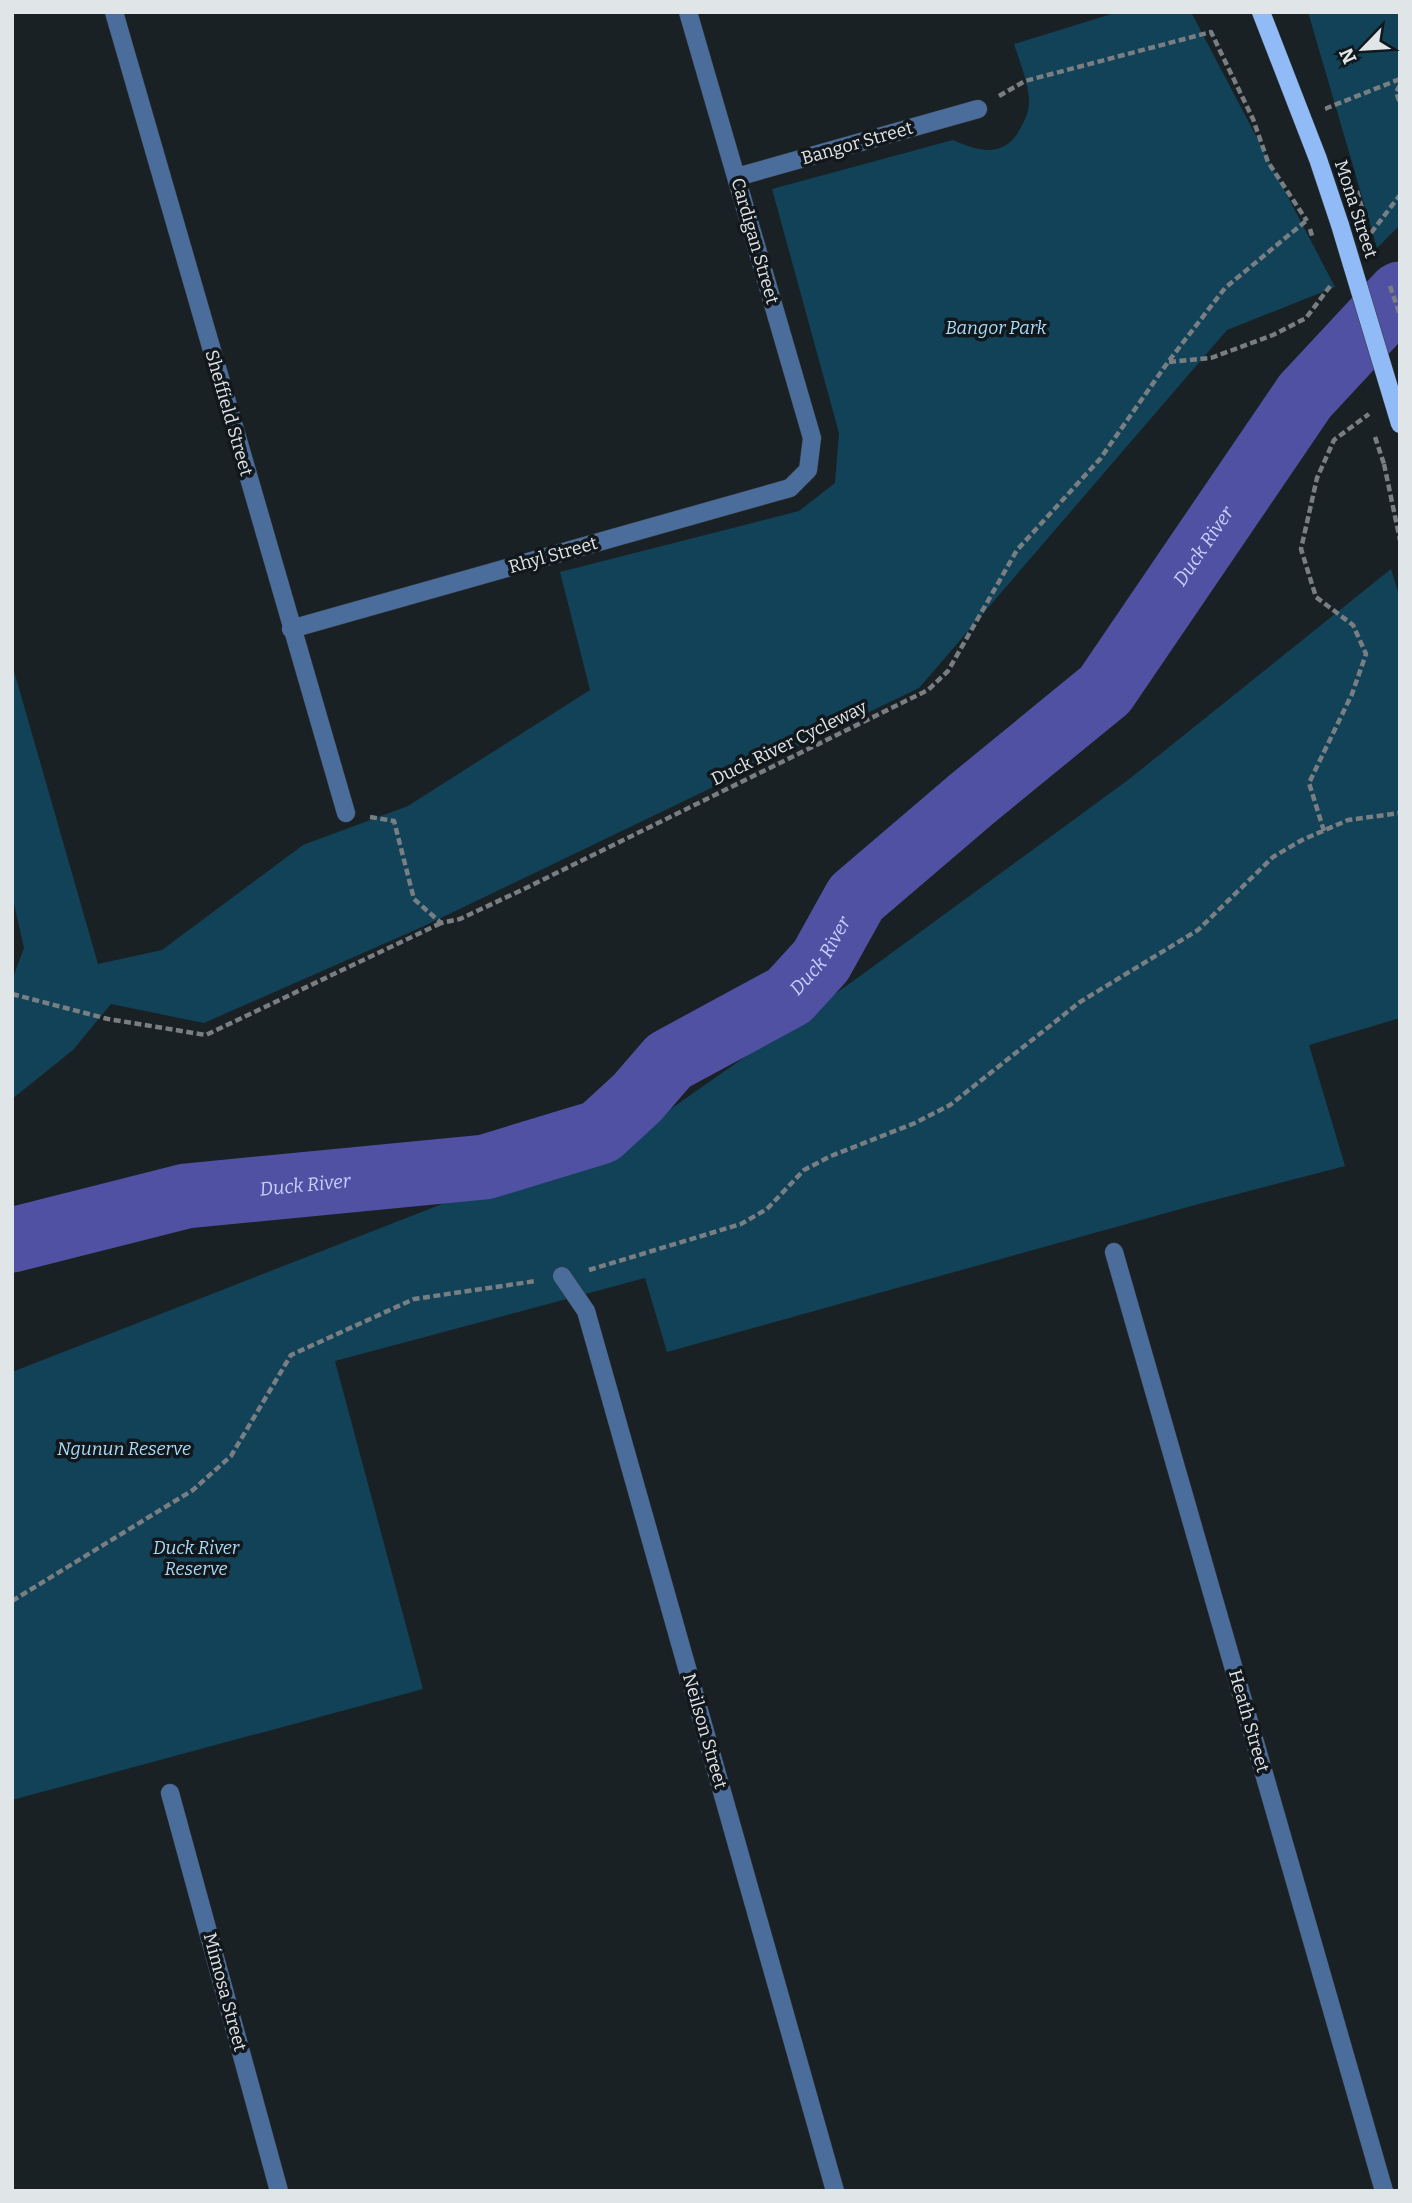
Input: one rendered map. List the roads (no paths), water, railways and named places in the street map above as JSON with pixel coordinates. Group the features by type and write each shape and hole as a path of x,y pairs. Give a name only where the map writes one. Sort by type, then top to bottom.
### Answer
{"main road":[{"name":"Mona Street","path":"1261,12 1318,159 1400,424"}],"street":[{"name":"Sheffield Street","path":"114,12 346,813"},
{"name":"Cardigan Street","path":"688,12 812,438 808,470"},
{"name":"Bangor Street","path":"737,177 978,109"},
{"name":"Rhyl Street","path":"291,629 790,488 808,470"},
{"name":"Heath Street","path":"1114,1252 1384,2191"},
{"name":"Neilson Street","path":"562,1276 586,1311 835,2191"},
{"name":"Mimosa Street","path":"170,1793 279,2191"}],"waterway":[{"name":"Duck River","path":"12,1240 186,1196 485,1167 600,1132 637,1098 669,1061 789,996 821,961 856,898 1105,690 1305,396 1400,294"}],"park label":[{"name":"Bangor Park","path":"996,328"},
{"name":"Ngunun Reserve","path":"124,1449"},
{"name":"Duck River Reserve","path":"196,1558"}]}
